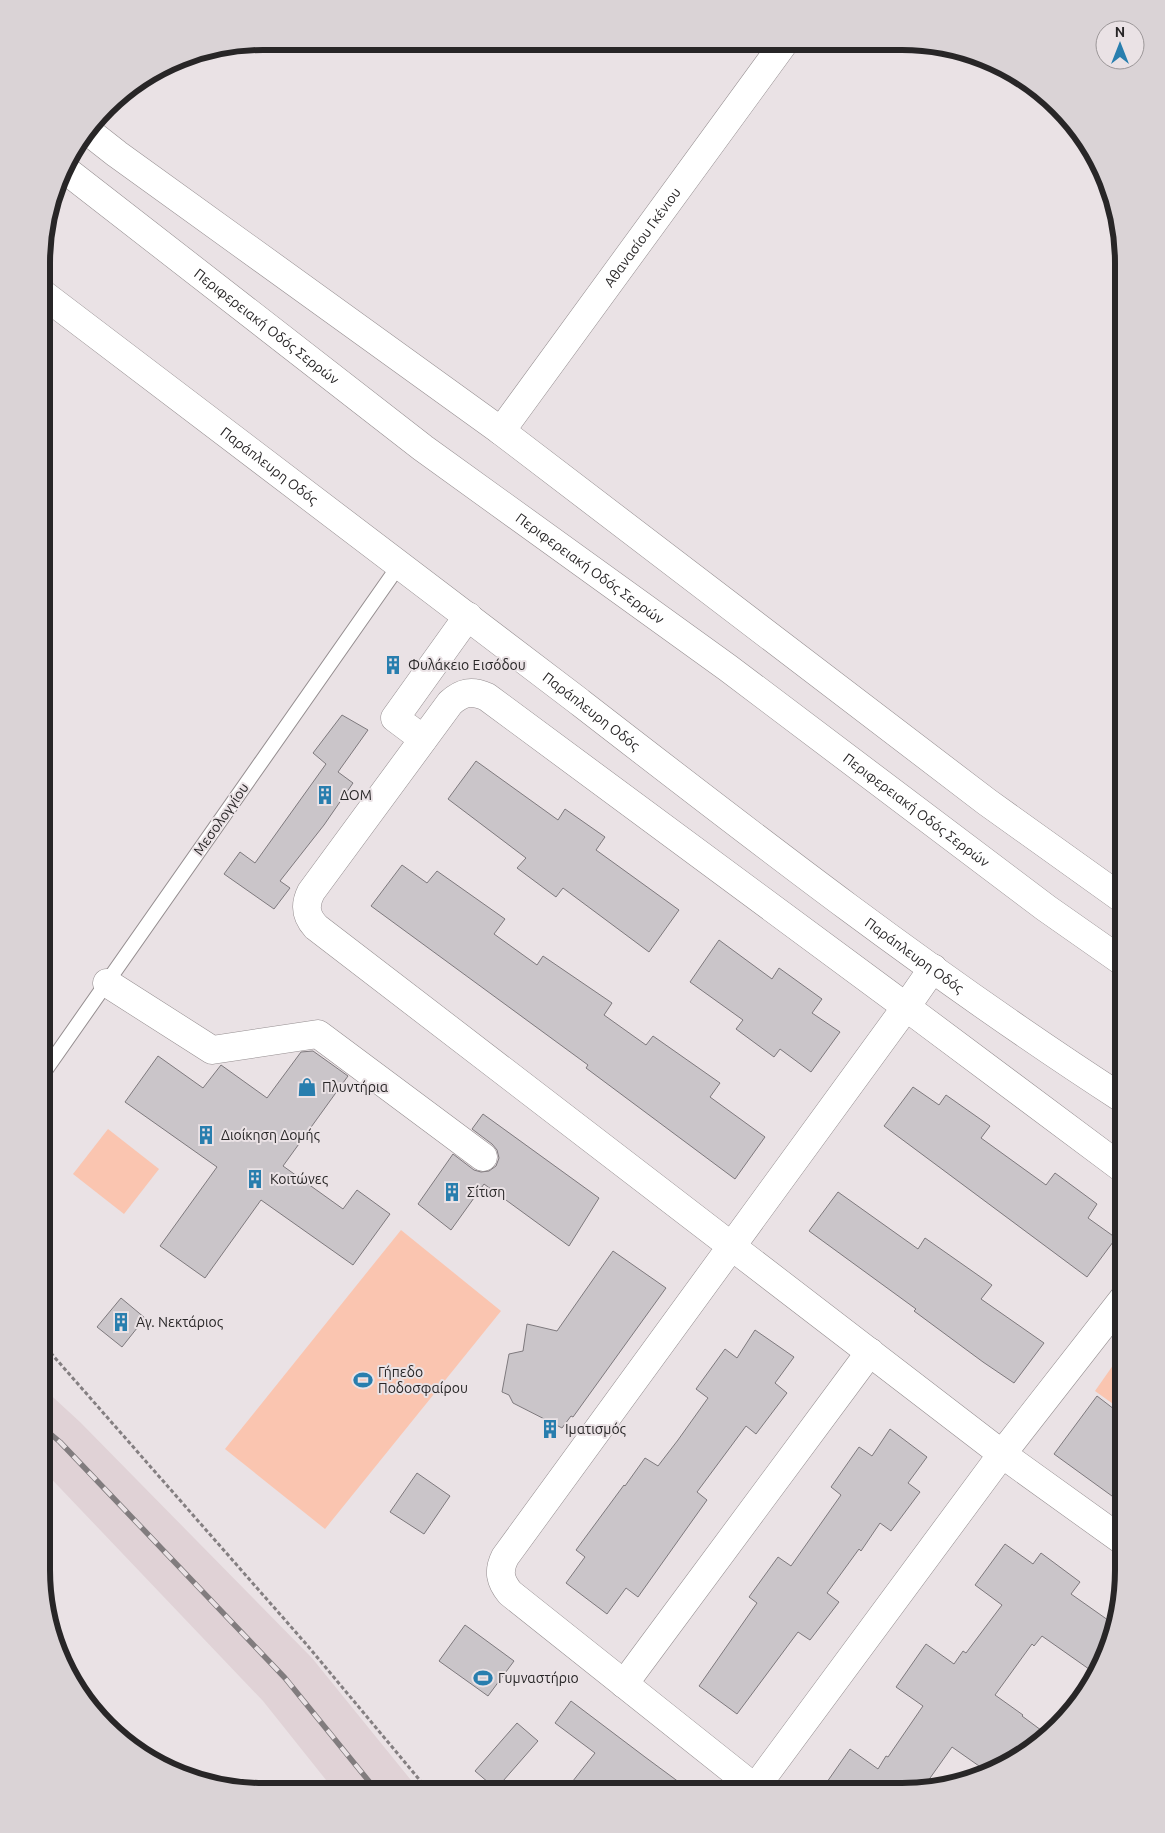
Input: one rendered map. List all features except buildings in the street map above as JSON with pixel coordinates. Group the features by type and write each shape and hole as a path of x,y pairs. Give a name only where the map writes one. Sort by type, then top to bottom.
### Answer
{"street":[{"name":"Αθανασίου Γκένιου","path":"501,431 779,50"},
{"path":"93,135 501,431 979,796 1115,894"},
{"name":"Περιφερειακή Οδός Σερρών","path":"70,173 423,448 728,668 1046,908 1115,956"},
{"name":"Παράπλευρη Οδός","path":"50,299 400,564 827,893 1065,1062 1115,1094"},
{"path":"423,740 395,718 468,616"},
{"path":"1115,1163 487,697 478,693 467,692 458,696 450,703 311,892 307,901 306,910 310,920 316,927 1002,1454 1115,1535"},
{"path":"745,1783 510,1593 503,1585 500,1576 501,1566 505,1557 933,968"},
{"path":"107,982 212,1050 318,1034 483,1156"},
{"path":"759,1783 1002,1454 1115,1308"},
{"path":"624,1684 870,1352"}],"lane":[{"name":"Μεσολογγίου","path":"50,1064 400,564"}],"path":[{"path":"50,1352 307,1645 422,1783"}],"shaded area":[{"path":"108,1129 159,1169 124,1214 73,1174"},
{"name":"Γήπεδο Ποδοσφαίρου","path":"401,1230 501,1311 325,1529 225,1449"},
{"path":"1115,1362 1115,1405 1095,1391"},
{"path":"50,1394 80,1422 312,1658 413,1783 328,1783 263,1701 50,1477"}],"railway":[{"path":"50,1434 285,1678 370,1783"}],"place":[{"name":"Φυλάκειο Εισόδου","path":"393,665"},
{"name":"ΔΟΜ","path":"325,795"},
{"name":"Πλυντήρια","path":"307,1087"},
{"name":"Διοίκηση Δομής","path":"206,1135"},
{"name":"Κοιτώνες","path":"255,1179"},
{"name":"Σίτιση","path":"452,1192"},
{"name":"Αγ. Νεκτάριος","path":"121,1322"},
{"name":"Γήπεδο Ποδοσφαίρου","path":"363,1380"},
{"name":"Ιματισμός","path":"550,1429"},
{"name":"Γυμναστήριο","path":"483,1678"}]}
